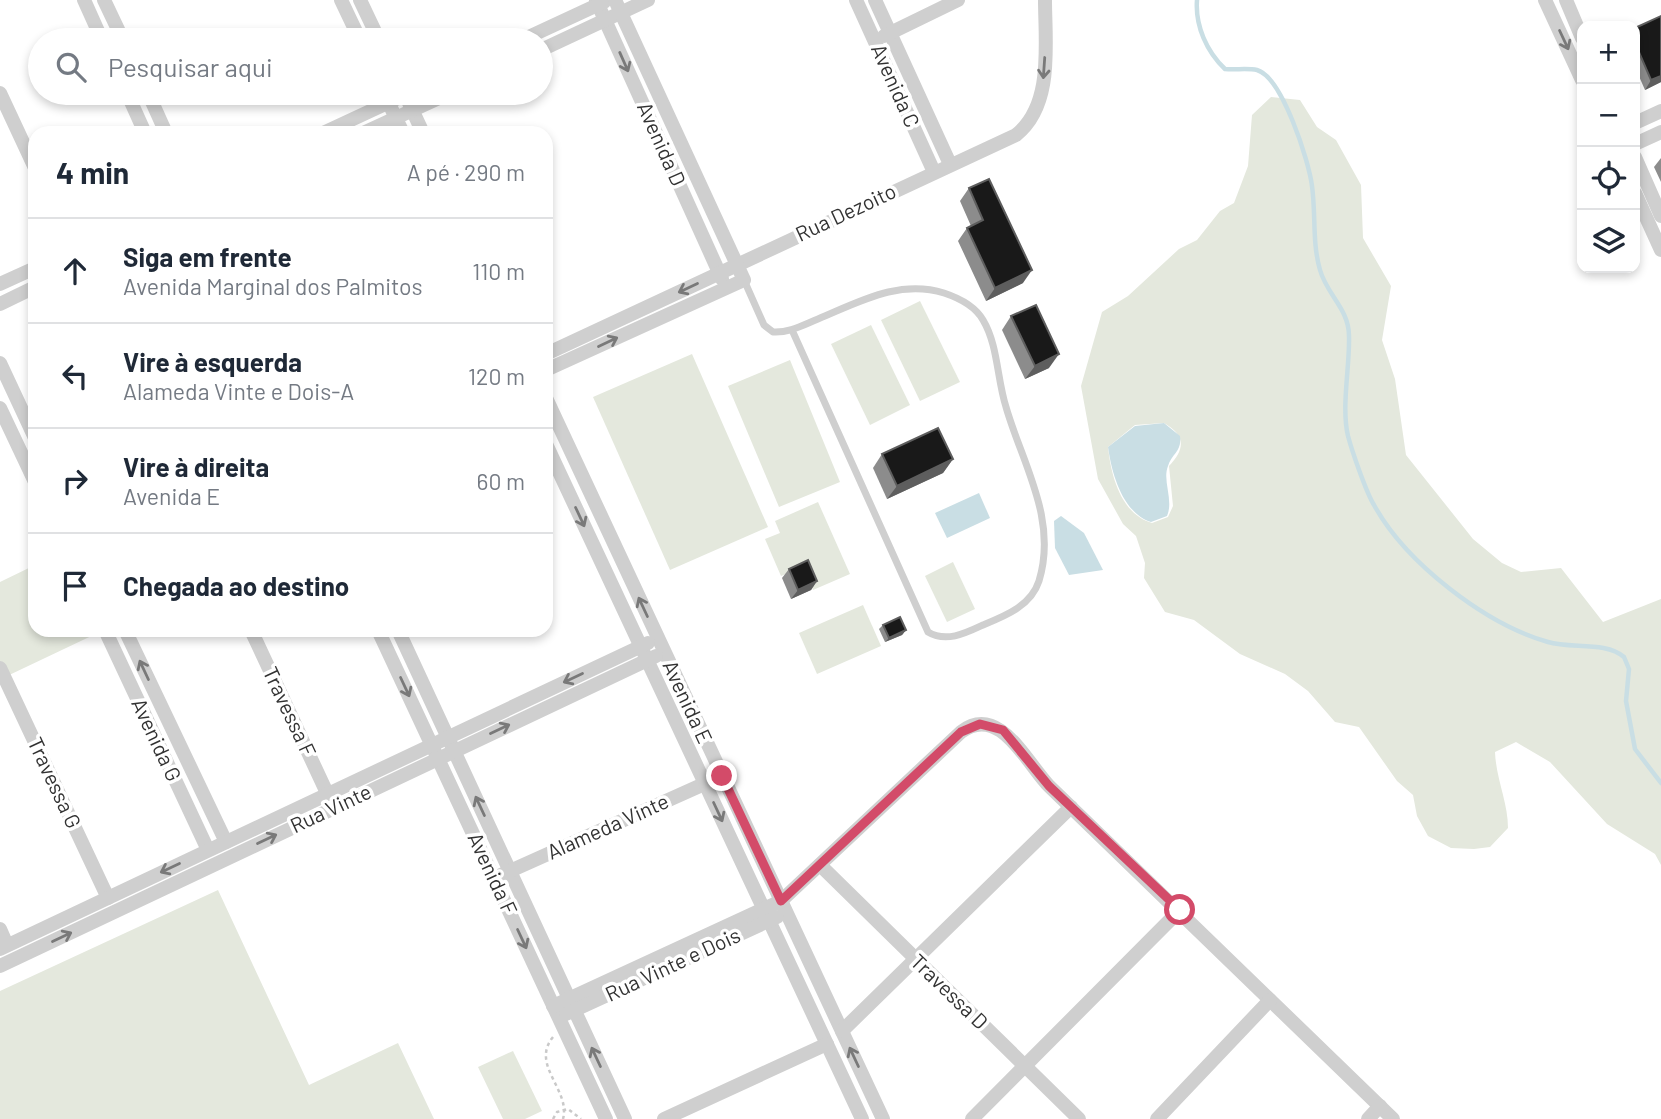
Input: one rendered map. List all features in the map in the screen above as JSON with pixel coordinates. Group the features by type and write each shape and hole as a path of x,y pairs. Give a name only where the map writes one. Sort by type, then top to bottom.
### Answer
{"street":[{"path":"84,0 97,28"},
{"path":"104,0 117,28"},
{"path":"341,0 354,28"},
{"path":"360,0 373,28"},
{"path":"553,44 605,20 618,6 648,0"},
{"name":"Avenida C","path":"856,0 934,172"},
{"name":"Avenida C","path":"875,0 950,164"},
{"path":"875,40 958,0"},
{"name":"Rua Dezoito","path":"553,351 1016,135 1034,114 1043,85 1045,0"},
{"path":"1545,0 1577,69"},
{"path":"1566,0 1577,26"},
{"path":"547,28 601,2"},
{"name":"Avenida D","path":"601,2 605,20 726,288"},
{"name":"Avenida D","path":"618,6 744,280"},
{"path":"0,93 28,153"},
{"path":"132,105 142,126"},
{"path":"153,105 163,126"},
{"path":"335,126 373,105"},
{"path":"390,105 400,126"},
{"path":"410,105 420,126"},
{"path":"378,126 423,105"},
{"path":"1640,121 1661,111"},
{"path":"1640,142 1661,132"},
{"path":"1640,168 1661,216"},
{"path":"1640,205 1661,250"},
{"path":"0,284 28,271"},
{"path":"553,367 744,280"},
{"path":"0,304 28,291"},
{"path":"0,363 28,423"},
{"path":"0,408 28,467"},
{"name":"Avenida E","path":"553,413 883,1119"},
{"name":"Avenida E","path":"553,458 862,1119"},
{"name":"Avenida G","path":"107,637 208,850"},
{"name":"Avenida G","path":"128,637 226,842"},
{"name":"Travessa F","path":"254,637 327,793"},
{"name":"Avenida F","path":"381,637 606,1119"},
{"name":"Avenida F","path":"401,637 625,1119"},
{"name":"Rua Vinte","path":"4,947 448,736 660,646"},
{"name":"Rua Vinte","path":"0,966 438,758 644,653"},
{"name":"Travessa G","path":"0,668 108,898"},
{"name":"Rua Vinte e Dois","path":"558,1017 571,1005 783,907 820,865 961,732 975,725 991,724 1003,730 1039,776 1072,807"},
{"name":"Alameda Vinte","path":"494,878 722,776"},
{"path":"842,1031 1072,807 1393,1119"},
{"name":"Travessa D","path":"820,865 1079,1119"},
{"path":"972,1119 1026,1068 1180,910"},
{"path":"0,929 4,947"},
{"path":"1157,1119 1270,1000"},
{"path":"664,1119 827,1044"},
{"path":"1367,1119 1380,1107"}],"lane":[{"path":"744,280 767,329 775,332 792,330 873,296 914,288 945,293 966,303 978,313 992,342 1006,408 1041,506 1043,559 1039,581 1023,605 1005,616 953,636 943,638 928,632 792,330"},
{"path":"726,288 746,291 751,296"}],"path":[{"path":"558,1017 547,1055 548,1069 564,1098 563,1119"},
{"path":"553,1119 557,1112 565,1109 576,1112 581,1119"}],"shaded area":[{"path":"1271,97 1300,100 1317,127 1336,140 1361,185 1363,238 1391,286 1382,340 1395,379 1406,455 1473,539 1502,563 1521,572 1561,568 1603,622 1661,599 1661,865 1655,854 1607,824 1550,762 1516,742 1495,752 1508,828 1490,847 1474,849 1451,848 1428,836 1417,816 1413,795 1397,781 1359,727 1335,722 1308,691 1285,674 1240,654 1194,620 1165,612 1144,578 1145,563 1136,536 1123,524 1098,479 1081,386 1102,312 1128,296 1179,249 1197,240 1220,211 1234,203 1248,166 1252,115","holes":["1164,423 1181,442 1178,453 1169,466 1173,506 1168,517 1152,523 1141,518 1125,503 1115,481 1108,447 1135,425"]},
{"path":"920,301 960,382 920,401 881,320"},
{"path":"871,325 910,405 870,425 831,344"},
{"path":"692,354 768,527 670,570 593,397"},
{"path":"790,360 840,482 779,507 728,386"},
{"path":"1164,423 1180,436 1180,441 1167,472 1167,516 1151,522 1133,510 1120,492 1108,447 1135,426"},
{"path":"979,493 990,518 947,538 935,513"},
{"path":"818,502 850,574 813,590 803,567 781,576 765,539 780,533 775,521"},
{"path":"1061,516 1084,533 1103,570 1069,575 1055,548 1054,521"},
{"path":"953,562 975,609 947,622 925,576"},
{"path":"28,568 28,637 89,637 5,677 0,667 0,582"},
{"path":"863,605 881,646 817,674 799,633"},
{"path":"218,890 309,1085 398,1043 434,1119 0,1119 0,991"},
{"path":"513,1051 542,1111 525,1119 503,1119 478,1067"}],"building":[{"path":"1661,16 1661,76 1651,80 1640,55 1640,26"},
{"path":"989,179 1032,270 995,288 967,228 983,220 969,188"},
{"path":"1036,305 1059,354 1035,366 1011,316"},
{"path":"938,428 953,459 897,486 882,454"},
{"path":"808,560 817,581 798,590 789,569"},
{"path":"900,617 906,630 889,638 883,625"}],"waterway":[{"path":"1197,0 1200,29 1213,55 1225,69 1257,70 1266,76 1285,103 1300,140 1312,186 1320,270 1348,326 1345,412 1348,436 1374,505 1406,548 1449,588 1474,606 1499,621 1548,642 1598,647 1617,652 1624,657 1629,669 1626,701 1635,749 1661,783"}],"route":[{"path":"722,776 781,901 961,732 975,725 991,724 1003,730 1049,786 1180,910"}]}
